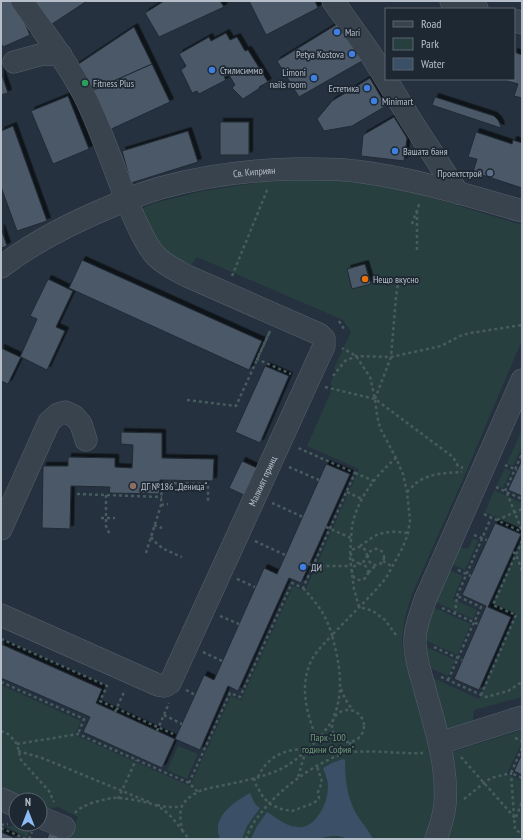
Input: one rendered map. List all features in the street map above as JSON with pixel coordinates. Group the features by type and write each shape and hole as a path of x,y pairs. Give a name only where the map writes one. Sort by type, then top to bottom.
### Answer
{"street":[{"name":"Малкият принц","path":"1,615 158,685 164,686 170,682 324,346 324,339 319,334 186,276 170,267 156,256 147,245 126,200 110,155 84,96 61,55 22,1"},
{"path":"333,1 370,53 385,77"},
{"path":"451,1 474,8"},
{"path":"14,62 42,54 61,55"},
{"path":"387,80 458,193"},
{"name":"Св. Киприян","path":"1,267 15,256 49,235 92,214 126,200 160,188 210,177 271,170 315,169 353,171 388,176 422,183 522,211"},
{"path":"436,839 442,822 445,805 446,790 444,770 435,748 416,652 407,639 417,625 425,600 522,380"},
{"path":"1,529 49,422 58,414 65,412 74,416 81,424 86,440"},
{"path":"435,748 522,717"}],"path":[{"path":"225,293 269,186"},
{"path":"412,224 421,200"},
{"path":"417,211 417,253"},
{"path":"375,399 391,357 398,284"},
{"path":"277,315 257,359 327,388 375,399 453,457 458,466 467,471 427,477 416,483 407,492"},
{"path":"187,400 236,406 277,315"},
{"path":"339,321 344,329"},
{"path":"333,376 345,361 356,356 391,357 441,346 462,335 522,325"},
{"path":"317,739 308,715 305,701 305,681 309,666 319,649 386,578 403,547 408,533 410,520 407,492 402,474 396,458 380,428 370,377 356,356 337,345"},
{"path":"280,441 374,481"},
{"path":"522,454 506,492 522,531"},
{"path":"359,607 354,589 350,555 352,525 362,499 384,468 396,458"},
{"path":"303,588 355,473"},
{"path":"309,476 319,480"},
{"path":"146,553 161,505 162,483 208,484 208,501"},
{"path":"496,488 522,499"},
{"path":"346,492 362,499"},
{"path":"77,494 162,497"},
{"path":"106,495 106,526 110,534"},
{"path":"161,505 168,504"},
{"path":"496,520 522,509"},
{"path":"292,512 302,516"},
{"path":"484,514 522,531"},
{"path":"101,518 115,518"},
{"path":"455,614 457,596 492,518"},
{"path":"154,525 162,528"},
{"path":"326,527 351,538"},
{"path":"368,574 369,571 367,566 354,562 351,559 350,555 352,549 363,545 371,537 384,532 408,533"},
{"path":"238,534 285,556"},
{"path":"151,536 157,544 165,550 182,557"},
{"path":"482,538 487,540"},
{"path":"481,695 516,615 493,605 522,541"},
{"path":"351,542 352,545 364,549 370,563 377,566"},
{"path":"374,549 380,550 384,556 383,561 371,569 366,578 361,581 354,578 352,573 353,568 362,563 367,556 368,553 374,549"},
{"path":"512,552 516,554 522,571"},
{"path":"383,561 393,567"},
{"path":"310,564 313,566 351,566"},
{"path":"467,574 471,576"},
{"path":"248,583 255,587"},
{"path":"1,731 8,734 17,744 20,760 49,791 54,802 54,823 90,803 113,798 177,807 182,805 198,792 258,777 282,768 306,750 326,730 332,721 339,699 340,674 327,619 303,588 292,583 240,697 230,693 189,784"},
{"path":"448,680 481,607 457,596"},
{"path":"425,600 478,624"},
{"path":"359,607 373,611 407,639 462,660"},
{"path":"232,621 239,624"},
{"path":"1,640 107,686 100,701 158,729 173,734"},
{"path":"84,681 86,677"},
{"path":"441,677 486,697 508,691 522,682"},
{"path":"1,682 84,719 78,734"},
{"path":"317,739 330,737 350,742 357,740 363,732 364,722 362,717 348,704 340,687"},
{"path":"188,691 195,695"},
{"path":"158,729 171,700"},
{"path":"334,716 343,710 354,710"},
{"path":"164,715 182,724"},
{"path":"332,721 332,731 338,739"},
{"path":"17,744 78,734 189,784 198,792"},
{"path":"350,742 352,752"},
{"path":"246,839 254,824 278,795 298,778 335,757 352,752 435,748"},
{"path":"522,748 511,773 515,830 522,834"},
{"path":"18,750 122,790 155,805 166,812 189,839"},
{"path":"258,777 264,766 278,755 296,750 306,750"},
{"path":"298,778 306,750"},
{"path":"459,754 515,818"},
{"path":"118,799 136,760"},
{"path":"254,778 259,790 270,804 281,809 292,811 314,803 319,798 318,792 322,782 317,766"},
{"path":"462,800 491,778 511,773 522,778"},
{"path":"515,818 522,802"},
{"path":"182,805 180,813 182,830"},
{"path":"1,828 26,839"}],"green space":[{"name":"Парк \"100 години София\"","path":"315,179 387,183 522,225 522,340 464,477 412,594 405,617 402,640 404,656 428,743 434,780 435,805 425,839 69,839 78,817 58,807 48,808 48,792 8,792 8,795 1,792 1,685 81,721 75,735 190,786 231,696 241,700 293,586 305,591 359,469 307,446 333,387 331,382 336,371 334,368 351,332 343,320 197,257 191,265 168,254 150,233 142,209 155,203 203,191 263,182"},
{"path":"521,432 522,447 513,466 507,463"},
{"path":"505,468 511,471 503,488 497,485"},
{"path":"494,490 522,503 522,529 485,512"},
{"path":"473,538 478,541 465,570 452,564 459,547 468,549"},
{"path":"522,541 522,697 474,710 473,723 447,731 431,677 479,699 516,615 493,605"},
{"path":"449,570 463,576 453,599 477,610 473,619 435,602"},
{"path":"433,607 471,624 457,655 423,639"},
{"path":"422,645 455,660 448,676 426,666"},
{"path":"522,730 522,742 507,774 522,781 522,839 444,839 453,753 455,751"},
{"path":"178,746 198,754 187,779 167,770"},
{"path":"16,832 29,832 27,837"}],"water":[{"path":"343,759 345,760 346,782 351,802 357,815 373,839 350,839 332,836 315,839 251,839 257,826 267,812 288,825 295,827 308,825 314,821 320,813 326,800 328,782 323,768"},
{"path":"250,793 255,804 260,808 247,826 242,839 220,839 218,824 221,817 237,801"}],"building":[{"path":"1,1 15,1 30,35 3,47 1,43"},
{"path":"33,1 87,1 49,26"},
{"path":"164,1 220,1 224,7 159,37 145,13"},
{"path":"249,1 315,1 318,8 266,35"},
{"path":"339,23 362,61 299,97 277,61"},
{"path":"134,27 152,64 89,92 74,67"},
{"path":"226,33 230,40 237,37 245,51 248,50 268,82 243,99 232,88 235,85 229,75 224,77 226,80 199,94 197,91 192,93 181,70 186,66 179,54 209,37 211,41"},
{"path":"515,52 522,55 522,98 514,96 518,84 504,80 515,80"},
{"path":"152,64 170,102 107,131 89,92"},
{"path":"1,72 8,93 1,95"},
{"path":"370,78 386,106 352,126 324,131 317,119 332,101"},
{"path":"68,96 89,149 53,164 31,111"},
{"path":"435,97 494,116 498,120 501,128 432,105"},
{"path":"394,117 407,138 404,161 361,156 363,135"},
{"path":"220,122 249,122 249,155 220,155"},
{"path":"13,126 47,221 17,231 1,187 1,131"},
{"path":"188,131 198,162 131,183 122,151"},
{"path":"476,132 512,144 513,140 522,143 522,188 473,172 477,159 468,157"},
{"path":"1,228 7,246 1,248"},
{"path":"82,260 262,341 249,370 69,288"},
{"path":"365,264 371,284 352,289 347,269"},
{"path":"48,279 73,291 56,327 65,331 47,370 21,357 8,384 1,381 1,348 20,357 37,319 30,316"},
{"path":"265,366 289,376 260,443 235,432"},
{"path":"121,432 162,433 162,458 214,459 213,481 160,480 159,494 109,493 110,487 71,486 70,529 42,528 43,466 68,466 68,457 115,458 115,467 132,468 133,445 121,444"},
{"path":"522,460 522,496 508,490"},
{"path":"242,461 257,468 244,495 229,488"},
{"path":"326,464 350,474 301,583 289,578 238,691 228,686 200,750 175,739 204,675 214,680 264,568 277,574"},
{"path":"495,523 521,534 488,607 511,617 479,690 454,679 486,606 462,595"},
{"path":"1,644 102,689 96,703 175,739 162,768 83,732 90,717 1,678"},
{"path":"522,754 522,775 514,771"},
{"path":"1,832 17,839 1,839"},
{"path":"49,833 59,837 59,839 47,839"}],"place":[{"name":"Mari","path":"337,32"},
{"name":"Petya Kostova","path":"352,54"},
{"name":"Стилисиммо","path":"212,70"},
{"name":"Limoni nails room","path":"314,78"},
{"name":"Fitness Plus","path":"85,83"},
{"name":"Естетика","path":"367,88"},
{"name":"Minimart","path":"374,101"},
{"name":"Вашата баня","path":"395,151"},
{"name":"Проектстрой","path":"490,173"},
{"name":"Нещо вкусно","path":"365,279"},
{"name":"ДГ №186 „Деница“","path":"133,486"},
{"name":"ДИ","path":"303,567"}]}
